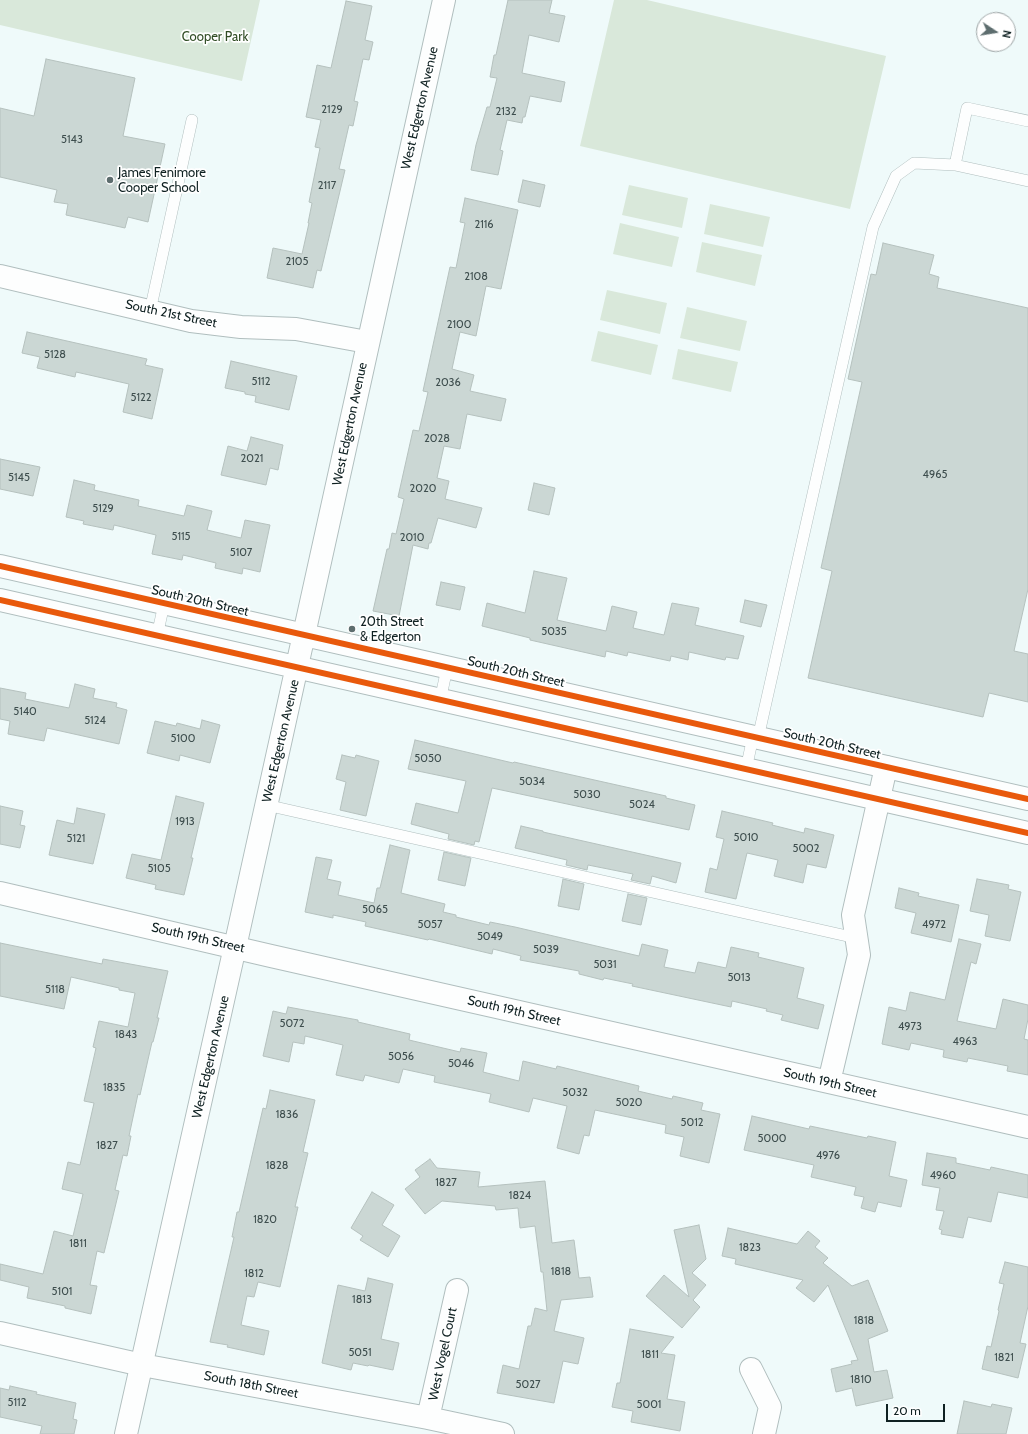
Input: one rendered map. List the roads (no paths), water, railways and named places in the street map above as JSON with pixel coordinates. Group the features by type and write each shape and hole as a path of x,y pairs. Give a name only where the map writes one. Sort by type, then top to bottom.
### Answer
{"street":[{"name":"West Edgerton Avenue","path":"126,1434 444,0"},
{"name":"South 21st Street","path":"0,276 191,321 241,327 296,329 367,342"},
{"name":"South 20th Street","path":"0,566 1028,799"},
{"path":"0,600 440,701 1028,833"},
{"path":"830,1082 859,955 853,915 886,767"},
{"name":"South 19th Street","path":"0,893 1028,1127"},
{"name":"West Vogel Court","path":"428,1418 457,1290"},
{"name":"South 18th Street","path":"0,1333 142,1365 428,1418 502,1434"},
{"path":"751,1369 770,1406 764,1434"}],"lane":[{"path":"955,165 967,108 1028,121"},
{"path":"150,311 192,120"},
{"path":"746,770 755,738 873,227 896,176 914,163 955,165 1028,181"},
{"path":"157,636 164,604"},
{"path":"440,701 447,668"},
{"path":"266,805 856,938"}],"place":[{"name":"James Fenimore Cooper School","path":"110,180"},
{"name":"20th Street & Edgerton","path":"352,629"}],"park label":[{"name":"Cooper Park","path":"215,37"}]}
